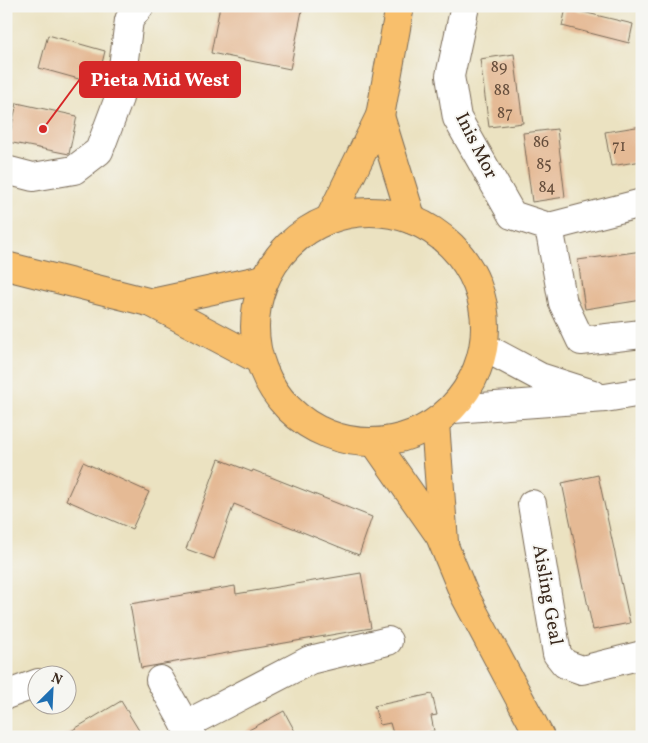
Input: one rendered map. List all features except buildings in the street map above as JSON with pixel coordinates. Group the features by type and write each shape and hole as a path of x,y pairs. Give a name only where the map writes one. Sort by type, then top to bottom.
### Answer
{"main road":[{"path":"330,218 380,116 400,6"},
{"path":"380,116 412,220"},
{"path":"367,212 385,213 412,220 446,240 471,271 484,308 484,347 473,380 444,416 407,437 375,443 337,439 302,422 274,394 258,359 254,332 256,305 264,279 281,253 297,238 330,218 367,212"},
{"path":"6,266 152,304 258,359"},
{"path":"152,304 264,279"},
{"path":"444,416 444,546"},
{"path":"375,443 440,536 464,594 540,737"}],"street":[{"path":"6,170 33,177 74,170 99,151 119,98 128,20 140,6"},
{"name":"Inis Mor","path":"465,6 450,76 457,118 512,215 549,227"},
{"path":"642,203 549,227 563,303 582,341 642,334"},
{"path":"484,347 540,377 605,398"},
{"path":"444,416 605,398 642,392"},
{"name":"Aisling Geal","path":"532,504 557,654 565,664 582,670 642,655"},
{"path":"160,680 188,731 310,660 388,642"},
{"path":"6,695 28,687"}],"place":[{"name":"Pieta Mid West","path":"43,129"}]}
